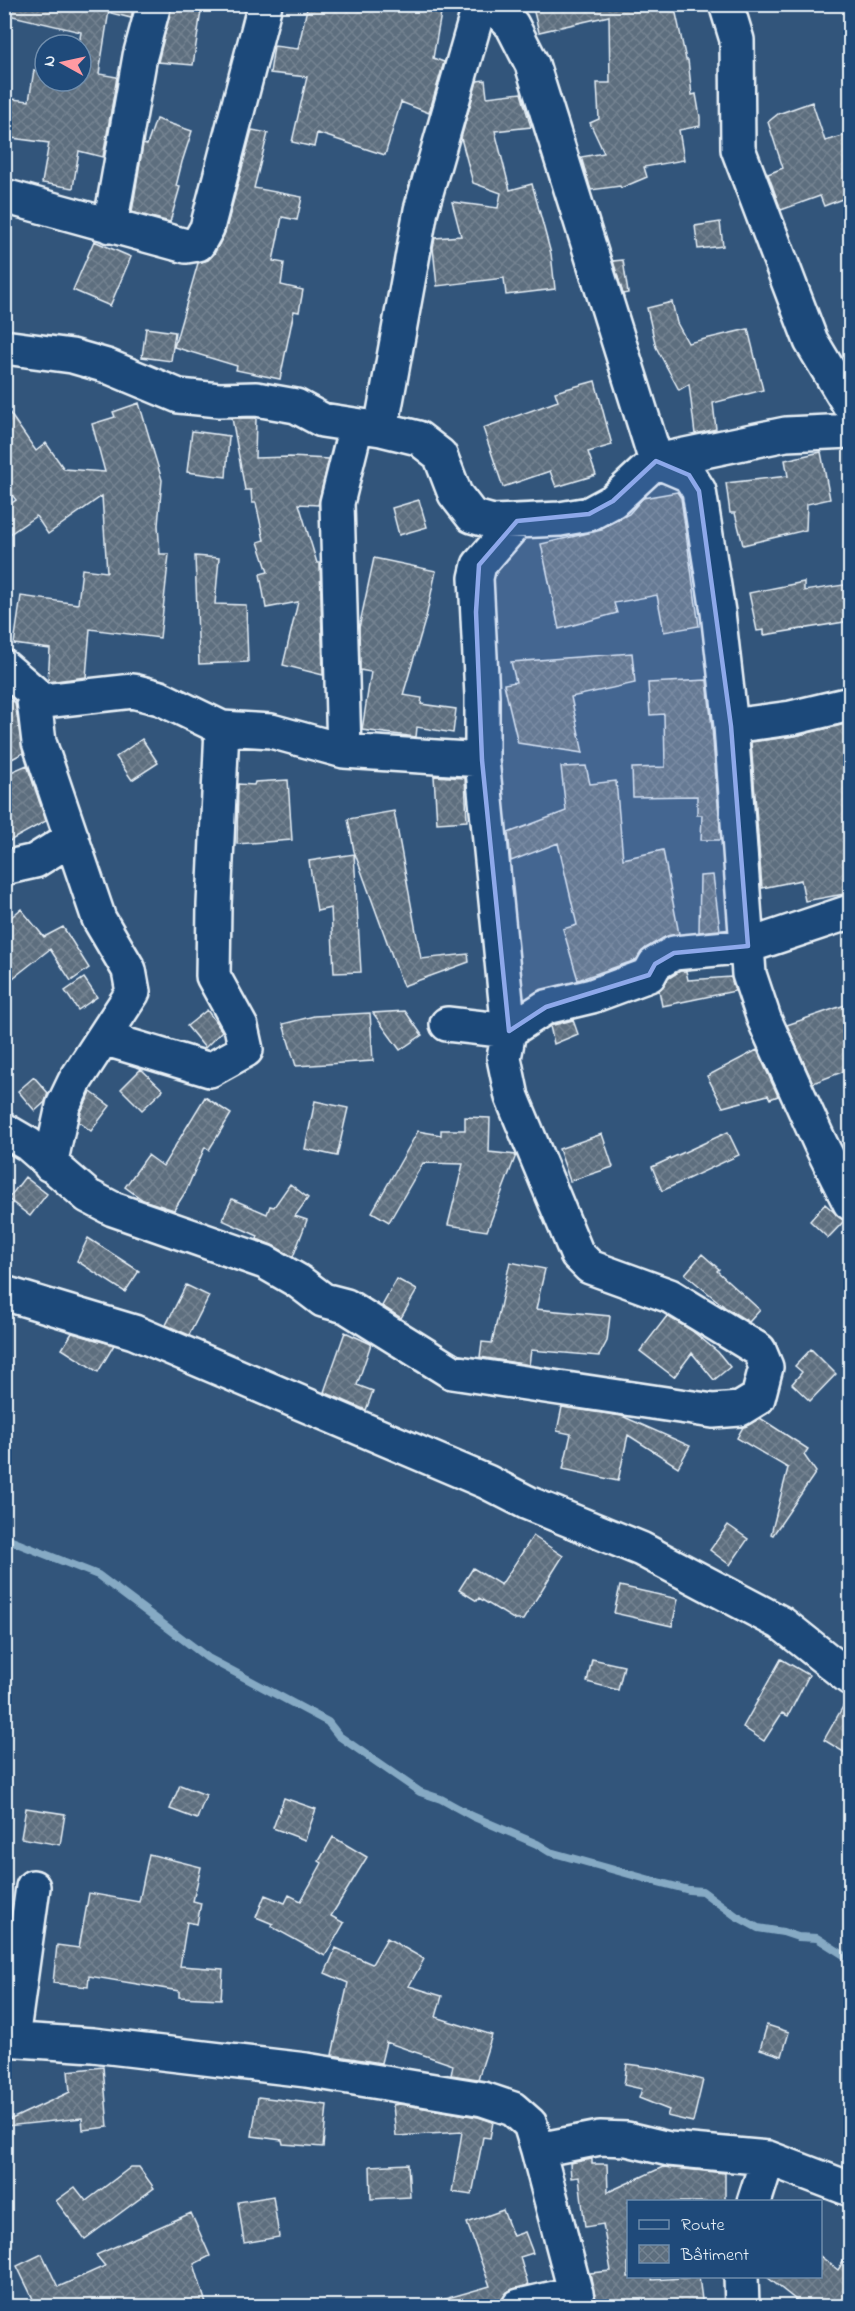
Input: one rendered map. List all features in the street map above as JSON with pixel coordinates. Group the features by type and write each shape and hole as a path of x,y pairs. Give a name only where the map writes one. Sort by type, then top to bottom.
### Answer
{"street":[{"path":"110,226 140,56 154,4"},
{"path":"4,196 186,246 198,244 207,228 265,4"},
{"path":"344,751 337,503 368,428 422,210 480,4"},
{"path":"491,4 512,25 532,63 656,461 689,476 699,491 718,612 731,726 749,974 764,1019 850,1203"},
{"path":"726,4 737,40 738,149 811,341 850,406"},
{"path":"4,347 72,356 107,366 179,396 219,400 256,399 296,406 322,420 418,438 440,455 455,494 472,516 493,522 560,519 589,514 613,501 656,461 786,434 850,431"},
{"path":"4,1130 28,1144 88,1196 113,1209 265,1262 298,1281 323,1300 346,1306 452,1372 713,1411 740,1408 759,1398 766,1367 759,1350 670,1296 590,1267 578,1254 512,1097 504,1058 509,1031 482,760 482,696 476,578 479,565 517,521"},
{"path":"4,667 33,692 39,742 99,918 129,970 133,992 75,1081 63,1106 50,1165"},
{"path":"36,702 133,691 160,698 222,728 271,731 344,751 482,760"},
{"path":"731,726 790,718 850,704"},
{"path":"103,1038 210,1070 246,1050 240,1027 213,976 222,728"},
{"path":"4,868 35,861 72,838"},
{"path":"447,1024 509,1031 546,1007 592,996 649,975 655,964 674,953 748,946 850,912"},
{"path":"4,1293 134,1332 477,1478 528,1503 641,1549 781,1623 850,1678"},
{"path":"33,1887 8,2039 93,2045 306,2070 483,2099 513,2109 530,2124 578,2300 519,2307"},
{"path":"538,2150 600,2138 627,2139 669,2149 768,2158 850,2189"},
{"path":"755,2200 768,2158"},
{"path":"741,2278 742,2307"}],"highlighted area":[{"path":"656,461 689,475 699,491 731,726 748,946 674,953 655,964 649,975 546,1007 509,1031 482,760 476,612 479,565 517,521 589,514 613,501"}],"building":[{"path":"4,4 110,4 99,74 117,77 103,157 79,151 73,188 42,183 49,143 4,137 4,98 29,101 33,76 33,93 93,93 93,33 81,33 4,14"},
{"path":"112,4 134,4 131,18 111,13"},
{"path":"172,4 202,4 193,65 158,62"},
{"path":"308,4 420,4 442,8 433,58 444,62 429,113 401,102 385,155 317,133 314,147 292,142 307,77 270,73 274,46 298,49"},
{"path":"532,4 674,4 686,60 688,60 692,95 696,94 700,117 700,126 679,130 684,160 644,167 647,177 621,188 620,186 591,190 581,157 604,153 590,123 599,119 597,83 610,83 609,16 539,32"},
{"path":"485,80 487,97 521,93 531,127 495,131 510,190 532,184 551,254 555,289 506,295 504,278 437,286 433,248 435,238 461,236 452,202 498,208 501,193 473,183 461,138 477,81"},
{"path":"812,102 825,141 850,134 850,196 824,206 820,196 781,210 768,174 783,168 768,122 778,114"},
{"path":"156,119 192,131 176,186 180,187 170,222 132,212 143,144 147,145"},
{"path":"252,130 268,133 254,188 302,197 297,220 282,217 273,261 284,263 281,285 303,290 299,312 294,311 280,379 236,370 237,366 174,347 198,263 208,260 214,254 225,233"},
{"path":"720,222 723,246 698,249 695,226"},
{"path":"94,241 131,257 110,306 73,290"},
{"path":"623,260 628,293 623,294 613,261"},
{"path":"672,302 677,323 688,343 748,329 763,390 713,403 716,429 695,434 689,384 679,390 656,347 647,308"},
{"path":"146,328 175,332 171,361 142,357"},
{"path":"595,381 612,445 588,452 596,475 556,487 550,471 503,487 483,428 558,401 555,392"},
{"path":"139,403 162,480 158,525 160,554 169,554 160,638 90,629 86,677 48,682 50,649 14,644 21,596 78,604 82,569 107,572 102,496 48,534 36,516 4,538 4,508 16,500 4,484 4,405 36,451 46,443 64,469 105,472 92,424 115,417 113,412"},
{"path":"232,418 256,418 255,458 329,459 318,505 299,504 317,563 320,563 323,675 283,665 298,602 266,608 260,574 268,572 258,542 264,540 256,503 252,503 251,490 245,490"},
{"path":"192,431 229,436 226,477 187,472"},
{"path":"821,452 830,499 807,504 806,530 743,545 735,513 730,513 726,483 788,476 785,460"},
{"path":"677,492 681,498 699,626 664,632 657,595 614,603 617,613 559,629 541,544 602,530 629,514 643,498"},
{"path":"419,500 427,527 399,535 392,508"},
{"path":"195,556 219,558 215,604 246,605 248,662 199,664"},
{"path":"374,558 436,571 426,617 403,695 422,698 421,704 456,709 453,733 417,727 416,737 362,730 371,672 360,670 359,628"},
{"path":"804,582 804,591 850,584 850,621 764,635 764,630 757,631 749,593"},
{"path":"632,653 635,683 571,697 583,753 518,743 504,684 516,682 511,662"},
{"path":"707,680 721,840 701,840 702,815 697,815 697,796 633,797 632,768 665,767 664,714 650,715 648,683"},
{"path":"4,692 15,703 23,753 12,759 4,746"},
{"path":"850,723 850,893 805,901 801,880 762,888 751,742 795,736"},
{"path":"142,739 158,763 132,780 116,757"},
{"path":"27,765 46,821 4,844 4,775"},
{"path":"586,766 590,784 616,781 623,859 663,850 679,934 665,937 646,948 636,960 578,980 563,929 577,925 558,843 511,861 508,833 566,811 561,767"},
{"path":"434,776 465,778 467,821 437,823"},
{"path":"288,780 292,840 237,844 238,784 254,785 255,782"},
{"path":"394,811 421,959 468,954 469,962 403,986 354,851 348,819"},
{"path":"354,854 361,972 334,973 331,908 317,911 309,861"},
{"path":"713,875 720,930 699,932 700,876"},
{"path":"21,909 44,937 63,927 89,968 71,981 50,949 4,985 4,923"},
{"path":"680,971 686,971 688,980 731,977 735,991 662,1006 659,990 669,978"},
{"path":"84,978 97,997 78,1010 65,991"},
{"path":"845,1005 850,1020 850,1069 813,1083 787,1025"},
{"path":"207,1010 222,1031 205,1048 187,1026"},
{"path":"405,1011 422,1035 400,1050 373,1013"},
{"path":"370,1013 373,1061 296,1066 283,1024 314,1016"},
{"path":"573,1020 578,1034 554,1044 550,1026"},
{"path":"757,1050 778,1096 770,1099 768,1095 723,1107 707,1076"},
{"path":"141,1069 163,1090 142,1110 121,1089"},
{"path":"34,1077 48,1093 45,1102 35,1111 18,1091"},
{"path":"91,1092 110,1106 91,1131 79,1122 81,1112"},
{"path":"205,1097 231,1114 209,1150 205,1147 186,1191 174,1210 143,1200 125,1187 148,1155 163,1166"},
{"path":"315,1101 348,1108 337,1156 305,1149"},
{"path":"465,1117 490,1118 489,1152 516,1155 487,1231 448,1225 463,1164 423,1163 389,1222 372,1212 418,1131 441,1135 441,1130 465,1130"},
{"path":"728,1132 739,1155 662,1191 652,1167"},
{"path":"602,1134 613,1167 570,1181 559,1149"},
{"path":"25,1177 47,1194 30,1216 8,1199"},
{"path":"290,1184 308,1198 295,1216 307,1220 293,1257 257,1239 258,1236 222,1220 232,1199 267,1214 270,1206 274,1207"},
{"path":"825,1204 844,1221 828,1238 810,1221"},
{"path":"88,1238 139,1271 125,1292 77,1261"},
{"path":"702,1254 719,1269 717,1271 760,1310 749,1322 726,1308 685,1274"},
{"path":"510,1262 545,1269 536,1309 610,1316 607,1341 599,1356 531,1350 529,1365 480,1357 482,1342 492,1343"},
{"path":"397,1279 417,1290 401,1318 382,1306"},
{"path":"186,1285 209,1296 189,1335 166,1325"},
{"path":"667,1316 691,1330 718,1352 730,1367 714,1380 692,1353 674,1377 640,1351"},
{"path":"345,1332 371,1344 357,1385 373,1391 366,1410 324,1392"},
{"path":"72,1333 114,1345 98,1372 62,1349"},
{"path":"811,1349 836,1374 810,1401 792,1384 802,1372 795,1366"},
{"path":"562,1407 622,1416 690,1446 678,1467 628,1435 618,1481 563,1469 571,1434 557,1431"},
{"path":"760,1418 808,1449 804,1455 816,1472 773,1535 771,1534 788,1468 737,1438 743,1427"},
{"path":"728,1525 748,1539 730,1565 710,1550"},
{"path":"533,1536 563,1556 523,1620 515,1620 479,1598 477,1601 459,1590 473,1568 501,1585"},
{"path":"620,1586 678,1599 672,1626 614,1613"},
{"path":"592,1659 624,1666 618,1690 587,1682"},
{"path":"781,1659 809,1675 788,1716 782,1713 764,1741 743,1727"},
{"path":"850,1696 850,1756 824,1740"},
{"path":"180,1785 206,1795 197,1819 170,1809"},
{"path":"284,1798 316,1809 305,1840 273,1828"},
{"path":"26,1808 65,1814 60,1845 21,1838"},
{"path":"333,1837 367,1857 331,1916 344,1923 325,1956 272,1927 273,1924 256,1917 265,1895 285,1903 289,1895 301,1901"},
{"path":"149,1854 201,1867 193,1901 201,1903 197,1924 187,1922 180,1966 223,1969 221,1999 179,1997 179,1991 89,1976 88,1987 53,1983 57,1945 79,1948 89,1893 139,1902"},
{"path":"387,1938 424,1959 409,1986 442,1996 436,2017 492,2035 478,2079 451,2075 453,2065 386,2042 381,2063 332,2055 348,1983 325,1973 336,1948 372,1964"},
{"path":"767,2025 789,2032 782,2056 760,2049"},
{"path":"627,2064 656,2068 703,2080 693,2122 667,2116 669,2110 639,2098 642,2089 624,2085"},
{"path":"103,2067 108,2127 83,2130 82,2118 6,2126 5,2122 70,2092 68,2071"},
{"path":"258,2097 327,2105 323,2147 283,2144 282,2140 252,2136"},
{"path":"400,2104 478,2117 493,2122 490,2138 483,2137 472,2195 452,2192 462,2132 396,2136 393,2105"},
{"path":"592,2159 592,2164 607,2164 608,2192 663,2167 725,2173 725,2200 627,2200 627,2278 652,2278 652,2280 699,2278 703,2307 597,2307 590,2273 611,2271 603,2224 585,2227 579,2177 571,2178 570,2163"},
{"path":"408,2164 410,2197 371,2199 370,2166"},
{"path":"131,2167 139,2167 154,2188 85,2239 56,2201 75,2187 86,2201"},
{"path":"273,2196 279,2237 244,2243 238,2202"},
{"path":"503,2210 513,2236 525,2232 533,2253 520,2257 528,2285 507,2292 501,2305 495,2307 442,2307 441,2300 490,2286 467,2223"},
{"path":"191,2213 210,2256 194,2264 207,2307 16,2307 33,2299 17,2266 42,2254 58,2287 105,2266 96,2255"},
{"path":"850,2251 850,2307 805,2307 768,2278 822,2278 822,2258 838,2270"}],"waterway":[{"path":"4,1538 98,1575 208,1658 328,1722 339,1736 420,1792 441,1799 550,1852 689,1890 702,1891 736,1916 758,1928 798,1937 817,1938 850,1959"}]}
